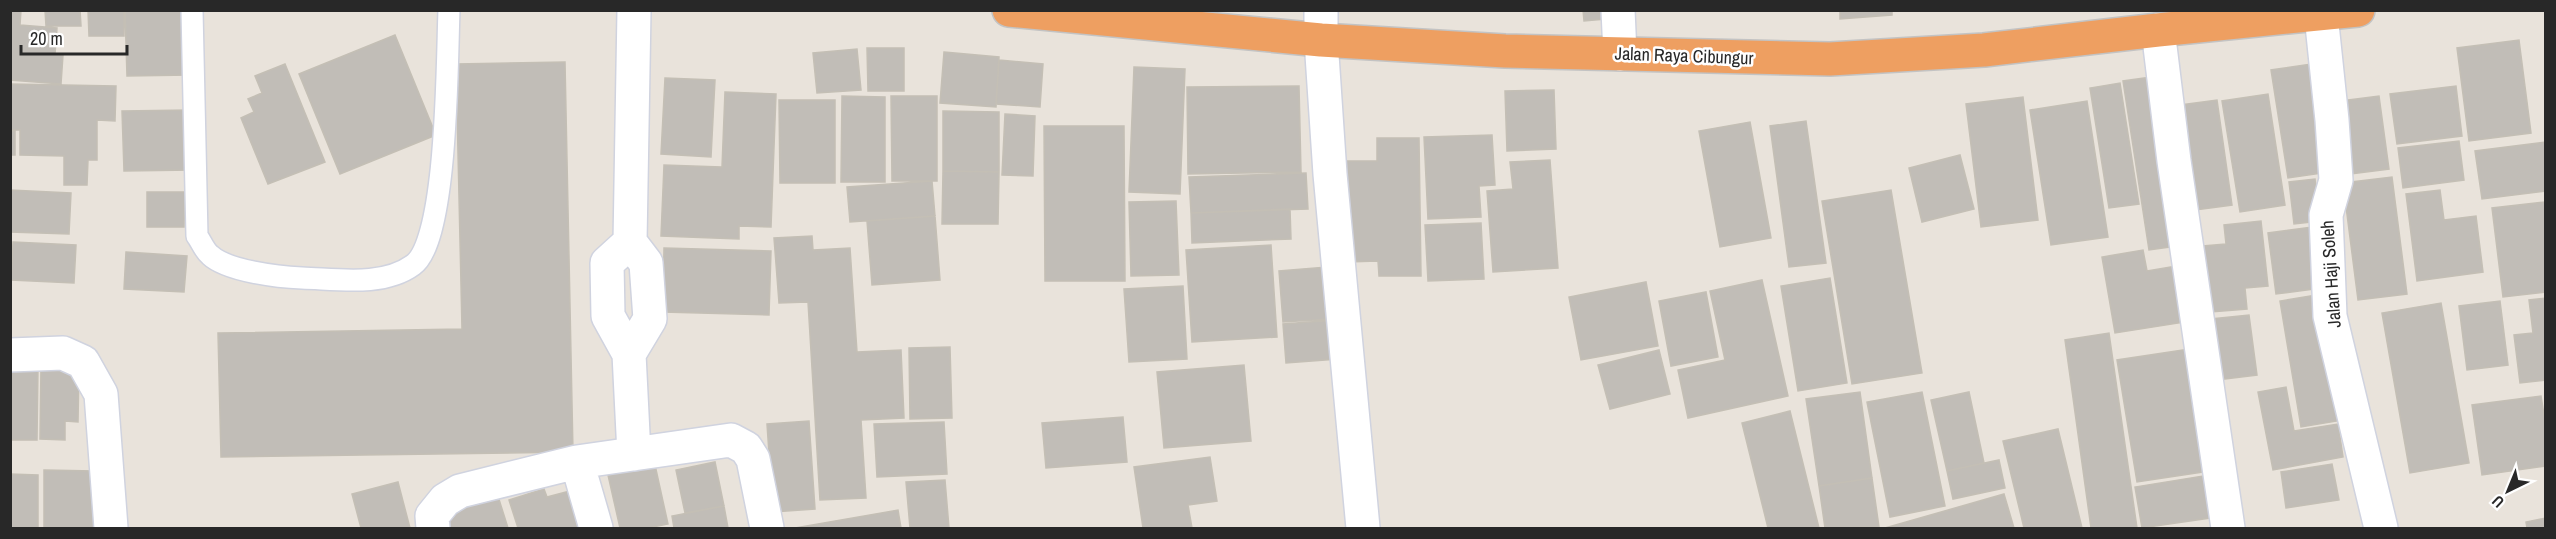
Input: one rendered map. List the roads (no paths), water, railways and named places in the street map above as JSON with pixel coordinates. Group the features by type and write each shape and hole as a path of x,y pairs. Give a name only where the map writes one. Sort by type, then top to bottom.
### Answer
{"highway":[{"name":"Jalan Raya Cibungur","path":"1009,10 1321,25 1505,51 1830,59 1984,50 2358,10"}],"street":[{"path":"634,10 629,186 630,242 608,263 609,316 629,354 634,454"},
{"path":"1618,10 1620,54"},
{"name":"Jalan Haji Soleh","path":"2321,15 2336,180 2326,215 2330,316 2381,528"},
{"path":"1321,25 1331,186 1363,528"},
{"path":"2158,30 2174,161 2228,528"},
{"path":"10,355 63,352 83,362 101,394 111,528"},
{"path":"433,528 432,516 445,500 460,491 577,462 731,440 746,448 753,459 767,528"},
{"path":"577,462 596,528"}],"lane":[{"path":"192,10 197,236 210,255 228,265 283,277 344,280 391,277 415,264 429,241 443,165 449,10"}]}
